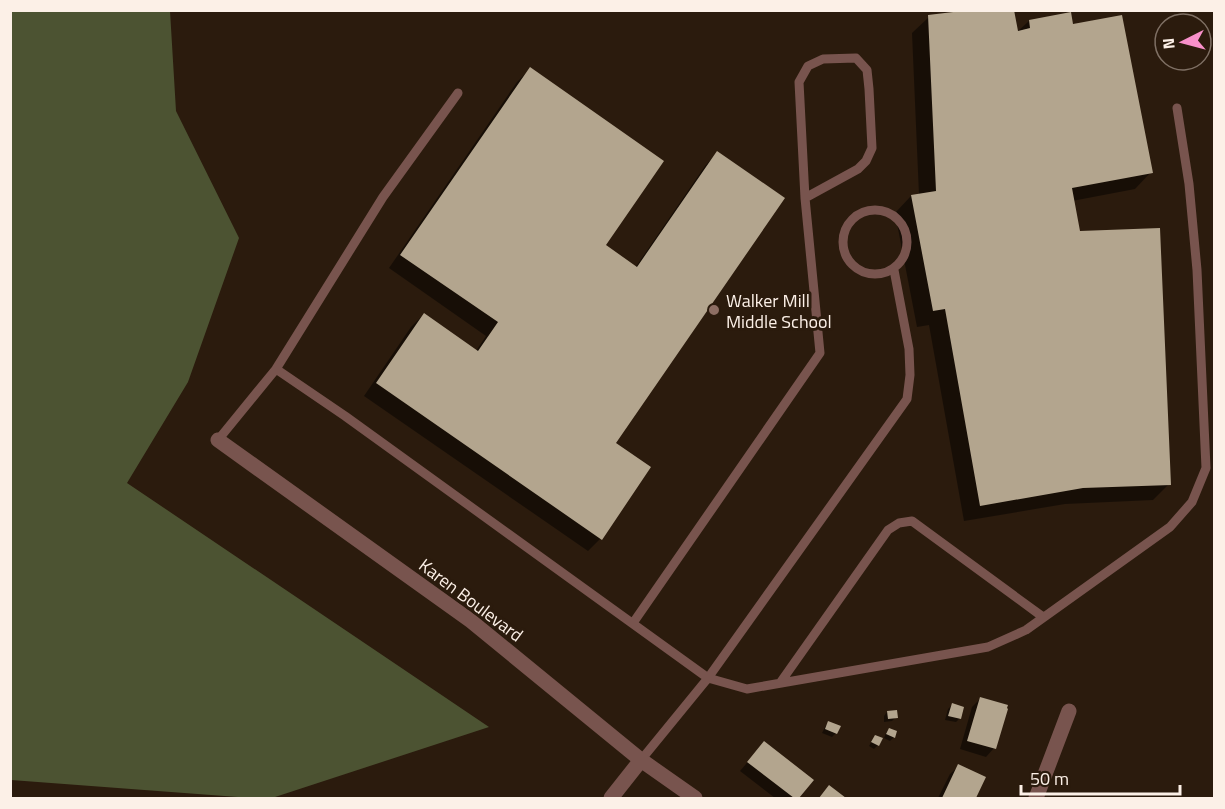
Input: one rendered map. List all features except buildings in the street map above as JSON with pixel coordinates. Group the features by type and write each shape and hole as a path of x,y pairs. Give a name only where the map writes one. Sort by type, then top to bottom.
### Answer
{"street":[{"name":"Karen Boulevard","path":"218,440 471,621 641,760 695,798"},
{"path":"1036,798 1069,711"},
{"path":"611,798 641,760"}],"lane":[{"path":"633,623 820,353 805,198 799,82 808,66 823,59 856,58 867,70 872,148 866,161 858,169 805,198"},
{"path":"218,440 276,369 383,197 459,93"},
{"path":"276,369 345,416 708,678 747,689 988,647 1026,630 1170,527 1192,502 1206,468 1197,270 1190,184 1177,108"},
{"path":"872,210 884,211 894,215 902,224 907,233 908,243 906,253 894,270 874,275 864,273 848,261 843,239 852,219 872,210"},
{"path":"641,760 708,678 907,399 910,375 909,349 894,270"},
{"path":"780,683 888,530 899,523 912,521 1043,617"}],"green space":[{"path":"10,11 170,11 176,111 239,238 188,382 127,483 489,727 272,798 11,780"}],"place":[{"name":"Walker Mill Middle School","path":"714,310"}]}
